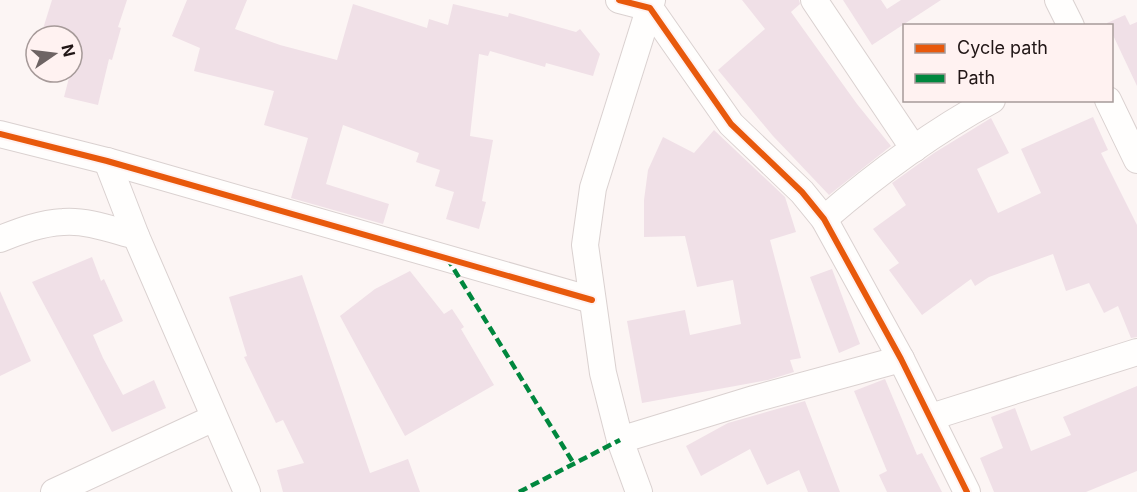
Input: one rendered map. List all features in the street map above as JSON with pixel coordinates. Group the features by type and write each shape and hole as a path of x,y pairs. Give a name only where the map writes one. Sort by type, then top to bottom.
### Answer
{"street":[{"path":"619,0 651,4 731,124 802,192 824,219 901,359 967,492"},
{"path":"814,0 914,149"},
{"path":"1058,0 1070,24"},
{"path":"639,492 620,440 603,373 585,245 593,188 651,4"},
{"path":"824,219 868,181 950,123 988,102"},
{"path":"1109,102 1137,160"},
{"path":"0,134 107,161 592,300"},
{"path":"107,161 136,236 247,492"},
{"path":"0,239 28,228 64,222 100,226 136,236"},
{"path":"931,417 1137,352"},
{"path":"620,440 754,399 901,359"},
{"path":"54,492 214,418"}],"building":[{"path":"52,0 127,0 98,105 64,97 67,84 84,84 84,24 44,24"},
{"path":"187,0 247,0 235,29 280,45 337,60 353,4 427,28 429,19 448,25 453,4 508,17 509,13 576,32 580,29 600,54 593,76 546,63 545,67 490,51 488,56 479,54 470,136 493,140 482,201 486,202 479,229 446,219 454,192 435,186 440,170 416,162 419,153 343,125 326,184 389,204 383,224 291,198 308,138 264,125 274,91 194,71 200,48 172,36"},
{"path":"742,0 799,0 800,4 791,12 857,104 891,146 829,195 773,136 718,70 765,29"},
{"path":"843,0 881,0 887,9 901,0 941,0 903,24 872,45"},
{"path":"1125,15 1130,25 1137,22 1137,86 1113,35 1113,24 1107,23"},
{"path":"1093,117 1108,150 1101,153 1137,225 1137,337 1131,338 1118,306 1104,313 1089,283 1066,291 1053,254 989,277 975,286 971,279 922,315 889,270 899,263 873,229 906,205 892,183 934,153 991,118 1009,153 977,169 998,213 1041,193 1021,149"},
{"path":"714,130 785,197 796,232 770,240 801,358 790,360 794,372 768,380 642,403 627,321 685,310 690,335 741,324 733,280 697,287 685,236 644,237 644,200 648,170 663,137 694,153"},
{"path":"92,257 101,281 104,279 123,321 93,335 103,358 123,395 154,380 166,408 112,432 32,282"},
{"path":"832,269 860,344 839,353 810,277"},
{"path":"410,271 444,314 452,309 494,385 405,436 340,316 375,289"},
{"path":"302,275 370,473 408,459 420,492 283,492 277,470 304,463 283,420 276,423 244,357 247,356 229,297"},
{"path":"0,291 31,361 0,376"},
{"path":"885,379 917,455 922,453 942,492 887,492 879,475 887,471 854,391"},
{"path":"1137,386 1137,471 1086,492 994,492 980,458 1003,448 991,417 1015,408 1031,451 1071,435 1063,417"},
{"path":"805,401 840,492 808,492 799,470 767,485 750,449 701,476 686,446 728,423"}],"marked path":[{"path":"447,258 574,464"},
{"path":"519,492 620,440"}],"cycle path":[{"path":"619,0 650,8 731,124 802,192 824,219 901,359 967,492"},
{"path":"0,134 107,161 592,300"}]}
